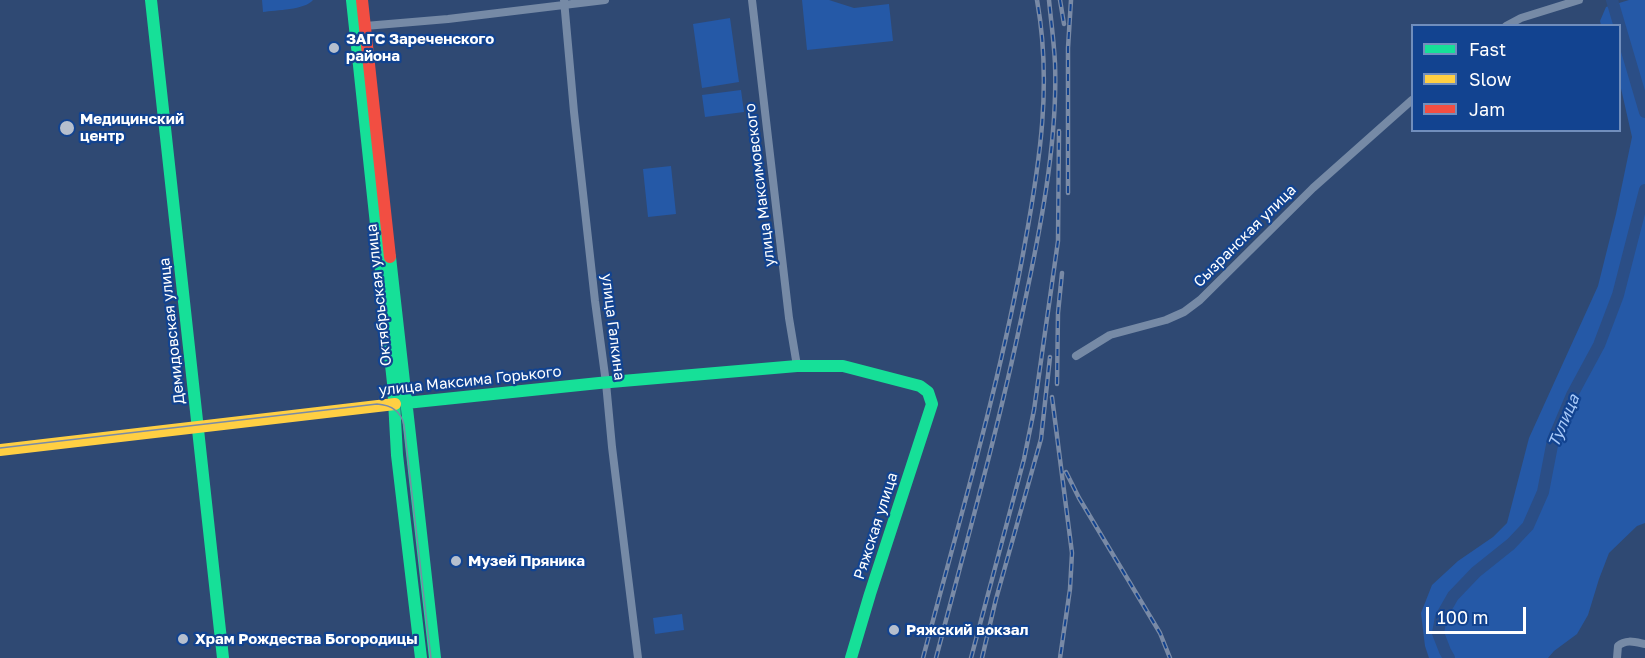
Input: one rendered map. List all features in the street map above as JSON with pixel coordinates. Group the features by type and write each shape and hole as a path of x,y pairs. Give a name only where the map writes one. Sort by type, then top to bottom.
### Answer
{"main road":[{"name":"Демидовская улица","path":"151,0 223,658"},
{"name":"Октябрьская улица","path":"352,0 400,403 435,658"},
{"name":"Октябрьская улица","path":"362,0 400,403 398,455 421,658"},
{"name":"улица Максима Горького","path":"0,450 400,403 797,366 843,366 920,386 928,392 932,404"},
{"name":"Ряжская улица","path":"850,658 932,404"}],"street":[{"path":"365,26 448,19 564,2 605,0"},
{"name":"улица Максимовского","path":"752,0 789,318 797,366"},
{"path":"1510,24 1521,18 1579,0"},
{"name":"улица Галкина","path":"564,2 595,301 638,658"},
{"name":"Сызранская улица","path":"1076,356 1110,335 1166,320 1184,312 1200,300 1313,188 1411,102"},
{"path":"1617,658 1618,646 1627,641 1645,644"}],"shaded area":[{"path":"262,0 313,0 297,8 263,12"},
{"path":"802,0 829,0 854,8 889,4 893,41 807,50"},
{"path":"1629,0 1645,0 1645,523 1637,526 1609,553 1588,615 1577,634 1548,658 1429,658 1425,646 1421,613 1432,585 1458,561 1493,537 1507,523 1529,438 1598,286 1632,137 1621,88 1621,24 1601,24 1606,7"},
{"path":"730,18 739,82 702,88 693,24"},
{"path":"741,90 744,112 705,117 702,95"},
{"path":"671,166 676,214 648,217 643,169"},
{"path":"682,614 684,630 655,634 653,618"}],"waterway":[{"name":"Тулица","path":"1612,0 1619,24"},
{"name":"Тулица","path":"1621,31 1645,112"},
{"name":"Тулица","path":"1449,658 1438,633 1441,617 1453,596 1476,572 1511,544 1528,526 1543,492 1553,440 1572,395 1599,345 1618,295 1645,190"}],"tram line":[{"path":"0,448 377,404 391,407 398,412 404,425 431,658"}],"railway":[{"path":"923,658 1004,348 1030,212 1039,152 1044,92 1044,61 1037,0"},
{"path":"936,658 1003,401 1041,222 1054,125 1055,55 1049,0"},
{"path":"1060,0 1064,24"},
{"path":"1068,193 1068,48 1071,0"},
{"path":"971,658 1024,459 1034,410 1058,241 1059,131"},
{"path":"1057,384 1058,313 1062,273"},
{"path":"982,658 996,599 1041,439 1050,357"},
{"path":"1052,397 1072,553 1070,589 1060,658"},
{"path":"1066,472 1079,498 1160,633 1170,658"}],"traffic: fast":[{"path":"151,0 223,658"},
{"path":"352,0 393,383 397,455 421,658"},
{"path":"390,257 435,658"},
{"path":"406,403 797,366 843,366 920,386 928,392 932,404 851,658"}],"traffic: slow":[{"path":"0,450 395,404"}],"traffic: jam":[{"path":"362,0 390,257"}],"place":[{"name":"ЗАГС Зареченского района","path":"334,48"},
{"name":"Медицинский центр","path":"67,128"},
{"name":"Музей Пряника","path":"456,561"},
{"name":"Ряжский вокзал","path":"894,630"},
{"name":"Храм Рождества Богородицы","path":"183,639"}]}
